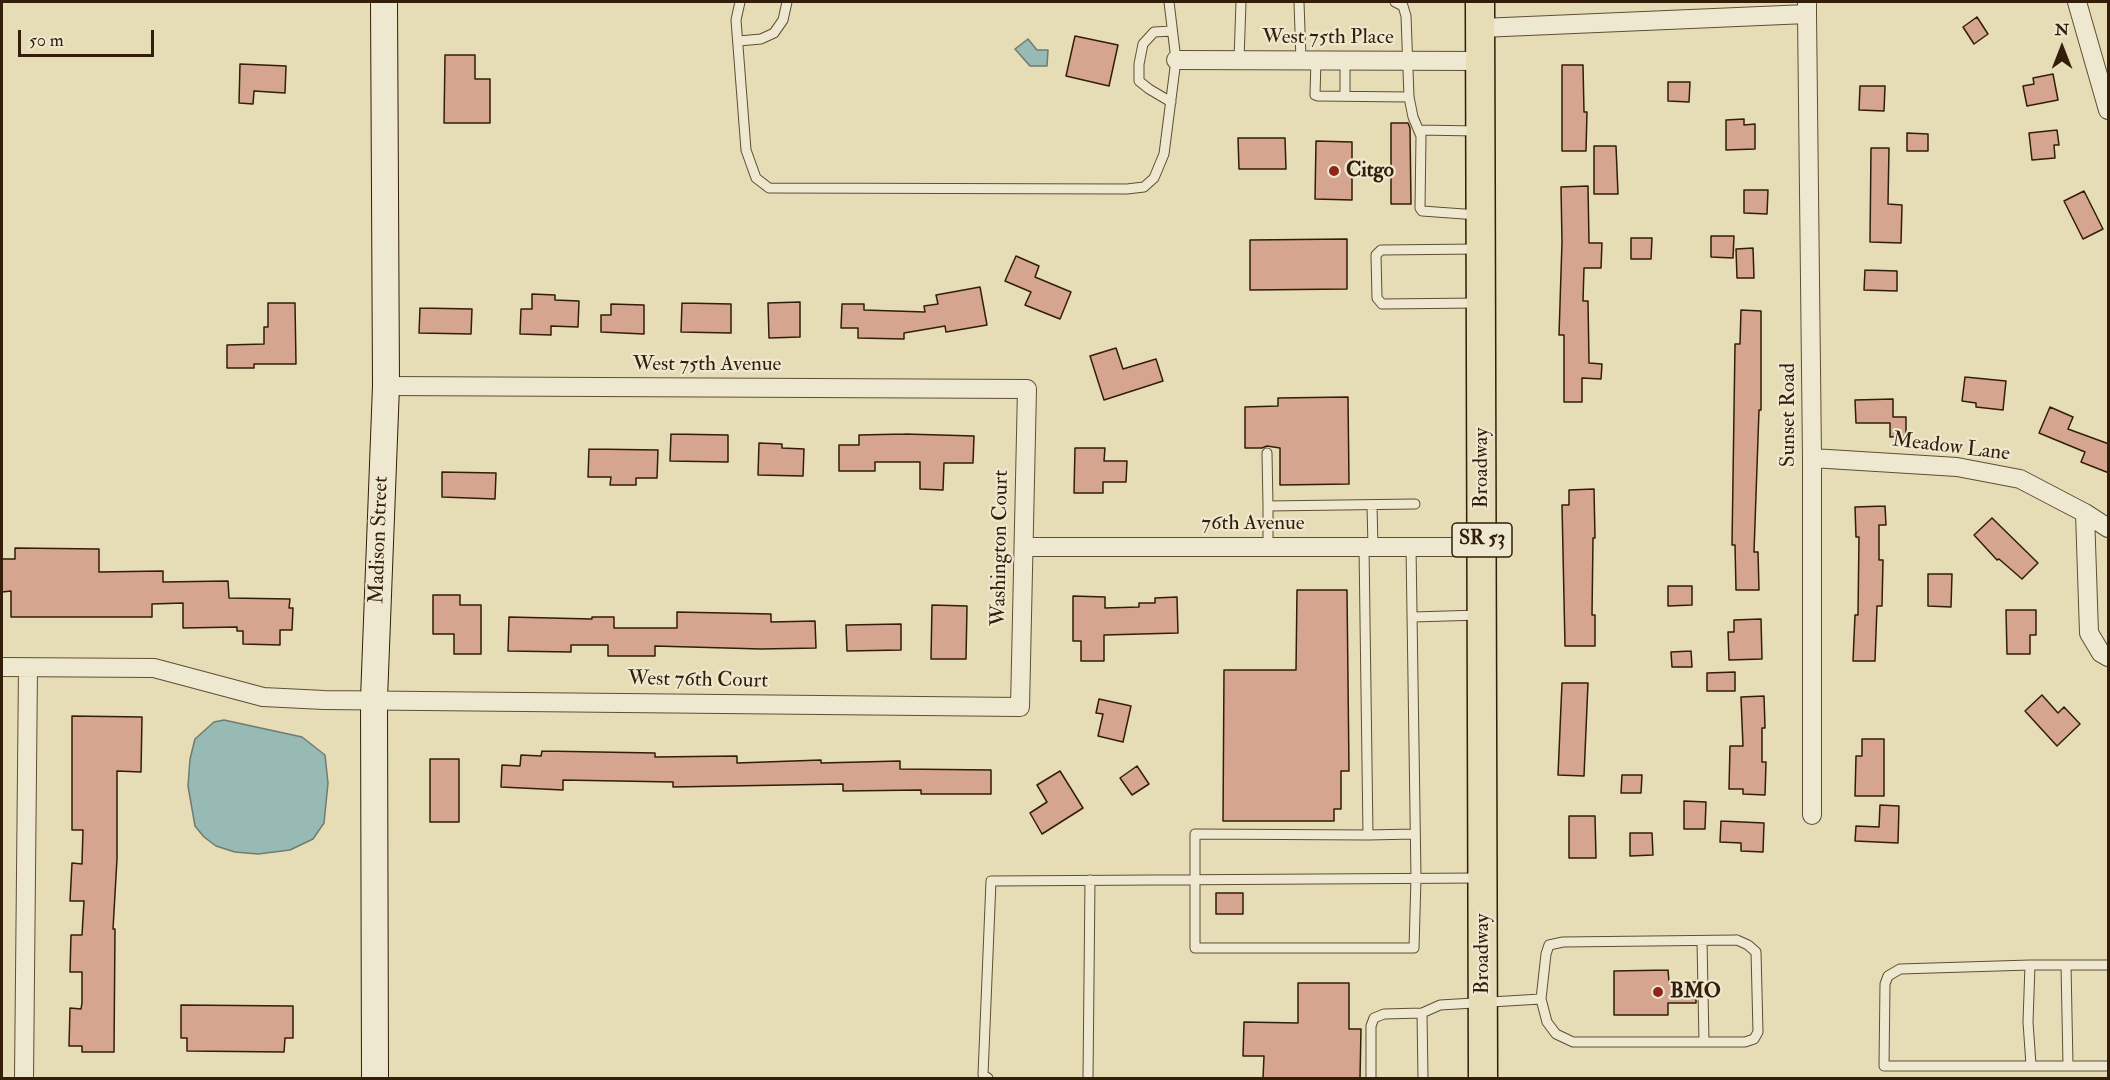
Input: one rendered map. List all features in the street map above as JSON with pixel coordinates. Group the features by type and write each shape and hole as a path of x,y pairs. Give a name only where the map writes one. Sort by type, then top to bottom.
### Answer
{"main road":[{"name":"Broadway","path":"1480,15 1484,1078"}],"street":[{"name":"Madison Street","path":"375,1078 374,699 386,386 384,2"},
{"path":"2077,2 2109,110"},
{"path":"1480,15 1807,8"},
{"name":"Sunset Road","path":"1807,8 1812,458 1812,815"},
{"name":"West 75th Place","path":"1176,60 1480,61"},
{"name":"West 75th Avenue","path":"386,386 1028,389"},
{"name":"Washington Court","path":"1020,707 1028,389"},
{"name":"Meadow Lane","path":"1812,458 1957,467 2020,479 2109,528"},
{"path":"2085,513 2089,633 2101,653 2109,657"},
{"name":"76th Avenue","path":"1024,547 1482,547"},
{"name":"West 76th Court","path":"2,667 154,668 263,697 324,700 1020,707"},
{"path":"24,1078 28,668"}],"lane":[{"path":"740,2 736,20 746,150 756,178 769,188 1127,189 1144,187 1154,178 1164,154 1176,60 1169,2"},
{"path":"738,40 761,39 774,33 783,20 787,2"},
{"path":"1239,60 1241,2"},
{"path":"1299,2 1315,95 1409,97"},
{"path":"1395,2 1402,6 1406,16 1409,97 1413,117 1421,136 1420,208 1422,211 1481,215"},
{"path":"1171,102 1149,90 1139,81 1139,64 1143,44 1154,32 1172,31"},
{"path":"1344,96 1345,60"},
{"path":"1419,130 1481,131"},
{"path":"1481,249 1381,250 1376,255 1377,298 1382,304 1481,303"},
{"path":"1268,453 1268,547"},
{"path":"1268,506 1415,504"},
{"path":"1368,834 1369,547 1372,505"},
{"path":"1412,547 1416,878 1414,948 1195,948 1195,834 1415,834"},
{"path":"1413,617 1482,614"},
{"path":"988,1078 983,1075 991,881 1483,878"},
{"path":"1088,1078 1090,880"},
{"path":"1737,940 1756,952 1758,1032 1754,1039 1745,1042 1573,1042 1556,1034 1547,1022 1541,999 1549,945 1563,942 1702,941 1737,940"},
{"path":"1702,941 1704,1042"},
{"path":"2030,965 2028,1022 2031,1065"},
{"path":"2066,965 2068,1065"},
{"path":"2109,965 1900,969 1888,976 1885,984 1884,1066 2109,1066"},
{"path":"1371,1078 1371,1026 1374,1018 1384,1014 1422,1013 1440,1005 1541,999"},
{"path":"1422,1013 1423,1078"}],"water":[{"path":"1028,39 1037,50 1048,50 1047,66 1030,66 1015,49"},
{"path":"224,720 302,737 325,755 328,783 324,823 313,839 290,850 258,854 235,852 216,846 195,826 188,786 190,759 195,739 214,722"}],"building":[{"path":"1977,17 1988,34 1974,44 1963,27"},
{"path":"1075,36 1118,45 1109,86 1066,76"},
{"path":"445,55 475,55 475,79 490,79 490,123 444,123"},
{"path":"240,64 286,66 285,93 254,91 253,104 239,103"},
{"path":"1562,65 1583,65 1584,112 1587,112 1586,151 1562,151"},
{"path":"2053,74 2058,100 2027,106 2023,86 2034,84 2033,78"},
{"path":"1668,82 1690,82 1689,102 1668,101"},
{"path":"1860,86 1885,86 1884,111 1859,110"},
{"path":"1744,119 1744,125 1755,124 1755,149 1726,150 1726,120"},
{"name":"Citgo","path":"1391,123 1408,123 1410,128 1411,204 1391,204"},
{"path":"2057,130 2059,145 2054,145 2055,158 2032,160 2029,133"},
{"path":"1907,133 1928,134 1928,151 1907,151"},
{"path":"1238,138 1285,138 1286,169 1239,169"},
{"name":"Citgo","path":"1316,141 1352,142 1352,200 1315,199"},
{"path":"1594,146 1616,146 1618,194 1594,194"},
{"path":"1871,148 1889,148 1888,204 1902,205 1901,243 1870,242"},
{"path":"1588,186 1589,243 1602,243 1601,268 1584,268 1583,301 1588,301 1589,363 1602,364 1601,379 1582,378 1582,402 1564,402 1564,335 1559,335 1561,187"},
{"path":"1744,190 1768,190 1767,214 1744,213"},
{"path":"2084,191 2103,229 2083,239 2064,201"},
{"path":"1711,236 1734,236 1733,258 1711,257"},
{"path":"1631,238 1652,238 1651,259 1631,259"},
{"path":"1347,239 1347,289 1250,290 1250,240"},
{"path":"1753,248 1754,278 1737,278 1736,249"},
{"path":"1016,256 1039,266 1035,277 1071,292 1060,319 1025,305 1031,292 1005,281"},
{"path":"1865,270 1897,271 1897,291 1864,290"},
{"path":"980,287 987,325 946,332 945,326 904,333 904,339 858,338 858,328 841,328 842,304 864,304 864,310 925,312 924,306 938,304 936,295"},
{"path":"532,294 555,295 555,300 579,301 578,327 551,326 551,335 520,334 521,309 532,309"},
{"path":"800,302 800,337 769,338 768,303"},
{"path":"268,303 295,303 296,364 254,364 254,368 227,368 227,345 264,344 264,327 268,327"},
{"path":"682,303 731,304 731,333 681,332"},
{"path":"611,304 644,305 644,334 601,332 601,315 611,315"},
{"path":"420,308 472,309 471,334 419,333"},
{"path":"1741,310 1761,311 1761,410 1759,410 1754,552 1758,552 1759,590 1736,590 1735,545 1732,545 1735,344 1740,344"},
{"path":"1116,348 1123,369 1156,359 1163,381 1104,400 1090,356"},
{"path":"1965,377 2006,381 2003,410 1976,407 1976,403 1962,401"},
{"path":"1348,397 1349,484 1280,485 1280,448 1267,446 1245,448 1245,407 1278,406 1278,398"},
{"path":"1893,399 1893,417 1906,417 1906,436 1890,437 1890,423 1856,423 1855,400"},
{"path":"2050,407 2073,417 2068,429 2109,444 2109,473 2081,462 2085,452 2039,433"},
{"path":"671,434 728,435 728,462 670,461"},
{"path":"859,435 974,436 973,463 944,463 943,490 920,489 920,462 875,462 875,471 839,471 839,445 859,445"},
{"path":"759,443 782,444 782,448 804,449 803,476 758,475"},
{"path":"1075,448 1105,448 1104,461 1127,461 1126,482 1103,482 1103,493 1074,493"},
{"path":"589,449 658,450 657,478 636,478 636,485 610,485 611,477 588,477"},
{"path":"442,472 496,473 495,499 442,497"},
{"path":"1594,489 1592,615 1595,615 1595,646 1565,646 1562,505 1569,505 1569,490"},
{"path":"1885,506 1886,525 1879,525 1879,560 1883,560 1882,606 1877,606 1875,661 1853,661 1855,615 1858,615 1859,537 1856,537 1855,507"},
{"path":"1992,518 2038,563 2022,579 1999,559 1997,560 1974,535"},
{"path":"15,548 99,549 99,572 163,571 163,582 228,581 229,598 290,599 289,608 293,608 292,630 280,630 280,645 243,644 243,631 237,631 237,627 183,628 183,603 152,604 152,617 11,617 11,591 2,592 2,559 15,559"},
{"path":"1928,574 1952,574 1951,607 1928,606"},
{"path":"1668,586 1692,586 1692,605 1668,606"},
{"path":"1297,590 1347,590 1349,771 1341,771 1341,809 1334,809 1334,821 1223,821 1224,670 1296,670"},
{"path":"433,595 460,595 460,605 481,605 481,654 454,654 454,634 433,634"},
{"path":"1073,596 1105,597 1105,608 1139,607 1139,603 1155,603 1155,598 1177,597 1178,633 1104,635 1104,661 1081,661 1081,641 1073,641"},
{"path":"932,605 967,606 966,659 931,659"},
{"path":"2006,610 2036,610 2036,635 2030,635 2030,654 2007,654"},
{"path":"677,612 771,614 771,622 815,621 816,648 655,646 655,656 608,656 608,645 571,645 571,652 508,651 509,617 592,619 592,617 614,617 614,628 677,628"},
{"path":"1761,619 1762,659 1729,660 1728,632 1734,632 1734,620"},
{"path":"901,624 901,650 847,651 846,625"},
{"path":"1691,651 1692,667 1672,667 1671,652"},
{"path":"1735,672 1735,691 1707,691 1707,673"},
{"path":"1562,683 1588,683 1584,776 1558,775"},
{"path":"2042,695 2058,713 2064,707 2080,724 2057,746 2025,711"},
{"path":"1764,696 1765,728 1762,728 1762,762 1766,762 1765,795 1743,794 1743,789 1729,789 1730,746 1743,746 1741,697"},
{"path":"1099,699 1131,706 1123,742 1098,736 1103,714 1096,713"},
{"path":"72,716 142,717 141,772 117,771 117,859 113,929 115,929 114,1052 82,1052 82,1046 69,1046 70,1008 81,1009 82,1003 82,972 70,972 71,935 82,935 84,901 70,901 72,863 82,864 83,830 72,830"},
{"path":"1862,739 1884,739 1884,796 1855,796 1856,756 1862,756"},
{"path":"542,751 655,753 655,757 737,756 737,763 821,760 821,763 900,761 900,769 991,770 991,794 921,794 921,790 843,791 843,784 673,787 673,782 563,780 563,790 501,787 502,765 520,766 521,755 541,756"},
{"path":"430,759 459,759 459,822 430,822"},
{"path":"1137,766 1149,784 1132,795 1120,778"},
{"path":"1060,771 1083,808 1042,834 1030,813 1047,802 1037,785"},
{"path":"1622,775 1642,775 1641,793 1621,793"},
{"path":"1684,801 1706,802 1705,829 1684,829"},
{"path":"1880,805 1899,806 1898,843 1855,841 1856,826 1879,827"},
{"path":"1569,816 1595,816 1596,858 1569,858"},
{"path":"1721,821 1764,823 1763,852 1741,851 1741,843 1720,842"},
{"path":"1630,833 1652,833 1653,855 1630,856"},
{"path":"1216,893 1243,893 1243,914 1216,914"},
{"name":"BMO","path":"1668,970 1669,982 1696,982 1696,1003 1668,1003 1668,1015 1614,1015 1614,971"},
{"path":"1298,983 1349,983 1349,1029 1361,1029 1360,1078 1263,1078 1264,1056 1243,1056 1244,1022 1298,1023"},
{"path":"181,1005 293,1006 293,1038 285,1038 284,1052 187,1051 187,1038 181,1038"}],"place":[{"name":"Citgo","path":"1334,171"},
{"name":"BMO","path":"1658,992"}]}
